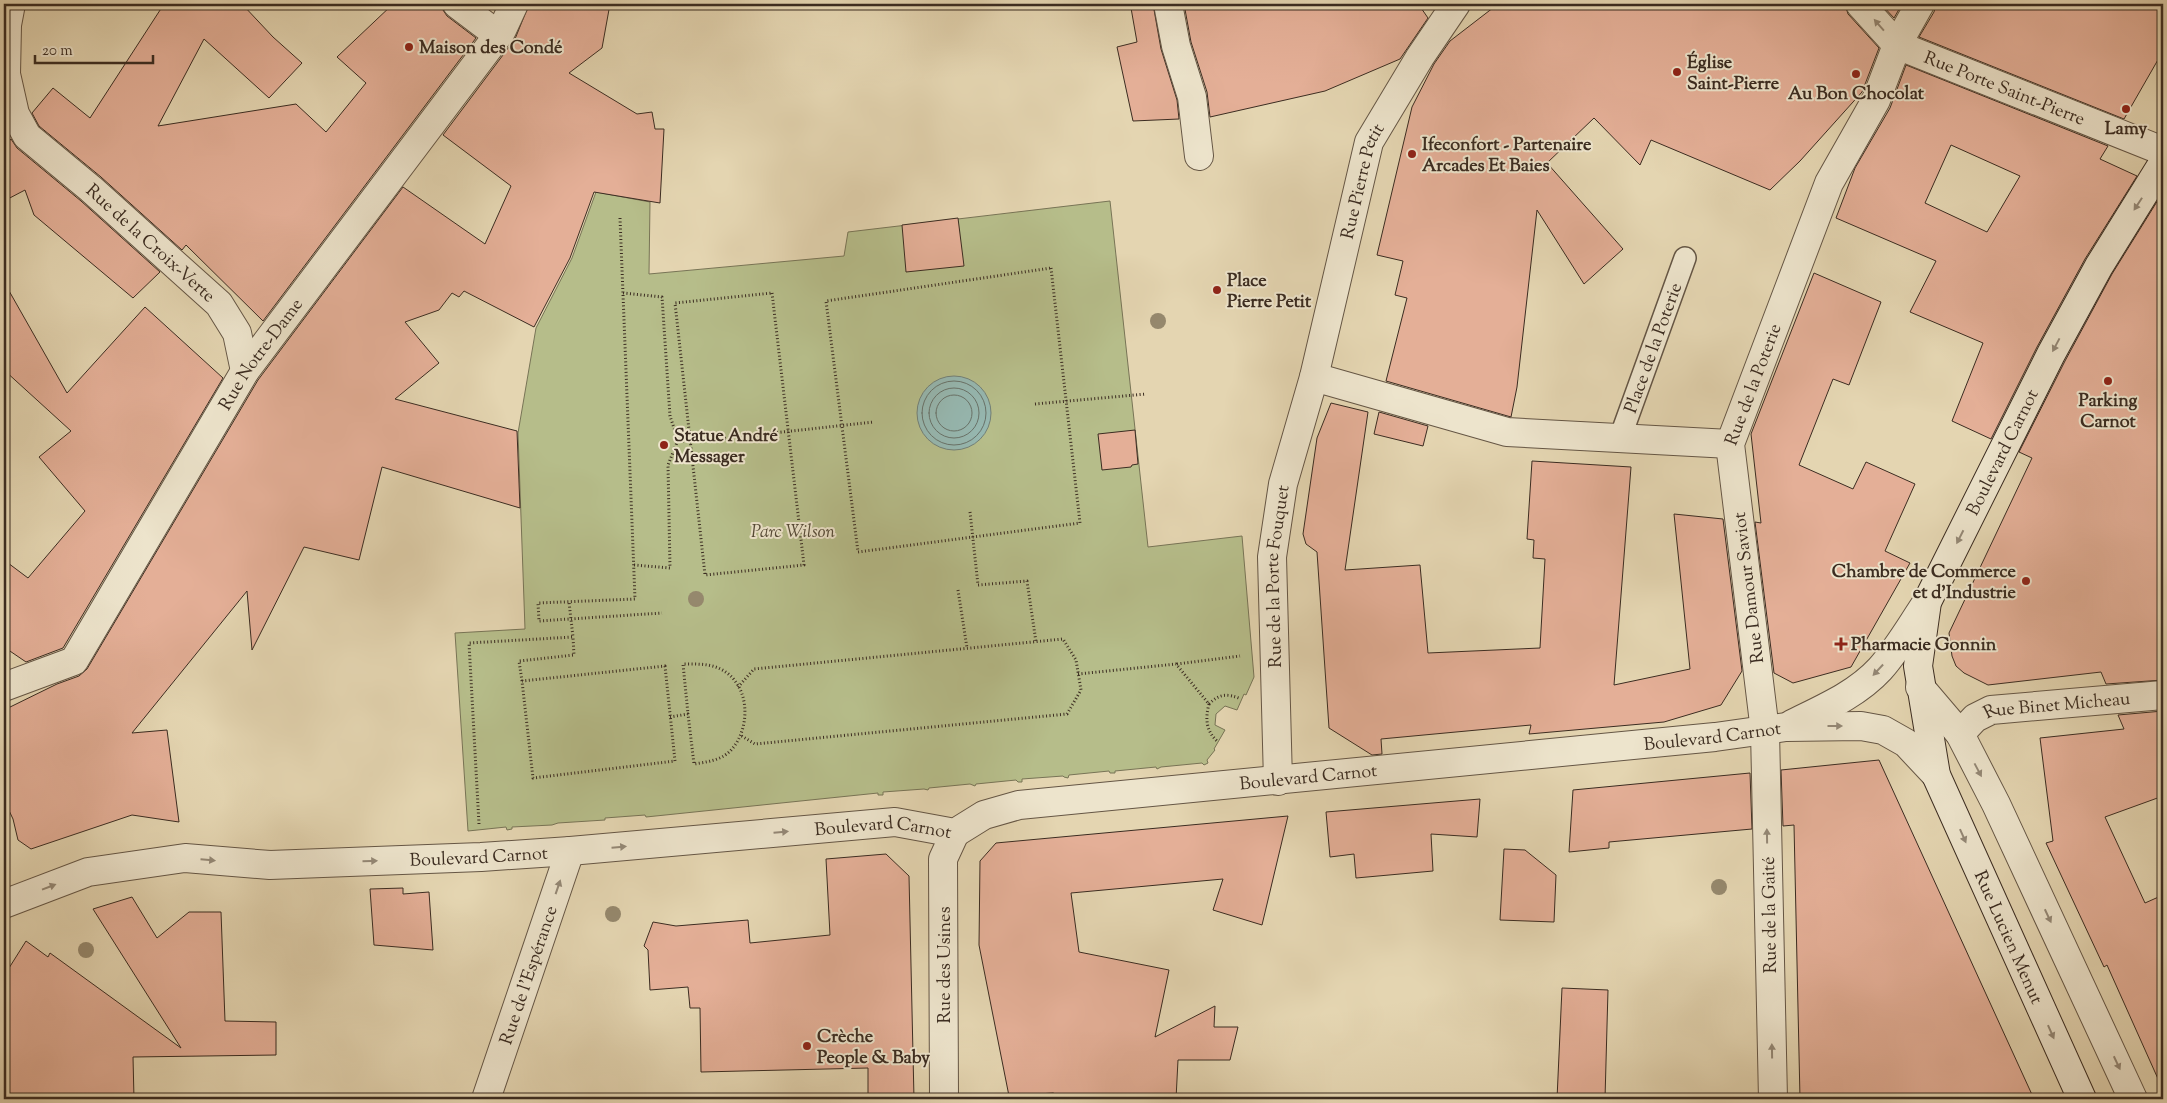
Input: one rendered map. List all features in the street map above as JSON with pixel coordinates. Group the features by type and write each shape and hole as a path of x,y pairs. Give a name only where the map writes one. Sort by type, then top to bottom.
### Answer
{"street":[{"name":"Rue de la Croix-Verte","path":"12,4 7,25 6,74 15,114 27,136 91,189 219,304 237,333 245,371"},
{"path":"458,4 498,35"},
{"name":"Rue Notre-Dame","path":"4,687 74,661 245,371 498,35 514,4"},
{"path":"1168,4 1176,46 1192,97 1199,156"},
{"name":"Rue Pierre Petit","path":"1314,378 1369,142 1420,57 1456,4"},
{"name":"Rue Porte Saint-Pierre","path":"1860,4 1897,45 2163,151"},
{"name":"Rue de la Poterie","path":"1314,378 1507,432 1730,444 1829,183 1876,100 1897,45 1920,4"},
{"name":"Boulevard Carnot","path":"1936,775 1918,666 1927,602 2056,346 2099,266 2163,162"},
{"name":"Rue de la Porte Fouquet","path":"1278,781 1272,557 1283,484 1314,378"},
{"name":"Rue Damour Saviot","path":"1730,444 1776,729"},
{"path":"1776,729 1842,699 1870,678 1881,668 1927,602"},
{"path":"1920,687 1960,734 1996,804 2133,1099"},
{"name":"Rue Binet Micheau","path":"1960,734 1975,718 1991,710 2163,695"},
{"name":"Boulevard Carnot","path":"4,904 88,872 184,858 270,865 481,857 570,851 895,822 955,833 984,815 1019,804 1278,781 1776,729 1860,726 1883,730 1906,743 1936,775"},
{"name":"Rue de la Gaité","path":"1773,1099 1776,729"},
{"name":"Rue Lucien Menut","path":"1936,775 2082,1099"},
{"name":"Rue des Usines","path":"944,1099 943,859 955,833"},
{"name":"Rue de l'Espérance","path":"486,1099 570,851"}],"lane":[{"name":"Place de la Poterie","path":"1620,438 1685,258"}],"path":[{"path":"620,218 635,599 538,603 539,621 662,613"},
{"path":"1051,268 1080,523 858,552 842,425 826,301 1051,268"},
{"path":"623,293 662,296 670,416 678,440 668,465 670,568 634,565"},
{"path":"772,293 804,565 705,575 690,442 675,303 772,293"},
{"path":"1035,404 1146,394"},
{"path":"678,440 690,442 874,422"},
{"path":"970,512 978,585 1027,581 1036,642"},
{"path":"958,590 967,648"},
{"path":"522,681 666,666 675,761 533,778 519,661 574,655 570,602"},
{"path":"480,830 469,643 573,637"},
{"path":"738,687 754,669 1063,639 1076,660 1081,690 1067,714 755,744 740,735"},
{"path":"1078,674 1242,656"},
{"path":"682,664 706,664 713,666 726,672 738,687 743,693 745,711 740,735 732,750 715,761 694,764 682,664"},
{"path":"1176,664 1209,704"},
{"path":"1218,742 1211,736 1208,728 1206,714 1209,704 1216,697 1224,694 1241,699"},
{"path":"670,717 688,714"}],"green space":[{"name":"Parc Wilson","path":"596,192 650,202 649,274 844,256 848,232 1110,201 1148,547 1242,536 1254,677 1237,710 1225,706 1216,714 1215,725 1225,730 1215,750 1207,760 1208,763 1204,765 1202,763 1157,769 1156,767 1115,771 1115,773 1110,773 1109,771 1069,775 1068,778 1063,776 1022,779 1022,782 1016,780 976,784 975,786 970,784 929,788 928,790 883,792 883,795 878,795 878,793 646,817 645,815 605,818 605,820 512,827 512,829 507,830 506,827 468,831 455,633 525,629 518,433 536,328 572,258"}],"water":[{"path":"954,376 968,379 980,387 988,399 991,413 988,427 980,439 968,447 954,450 940,447 928,439 920,427 917,413 920,399 928,387 940,379"}],"building":[{"path":"164,4 242,4 273,37 302,63 269,98 204,39 158,126 296,104 326,132 366,83 337,57 393,4 442,4 447,16 476,38 263,321 186,245 182,250 101,177 39,126 32,113 53,88 90,118"},
{"path":"529,4 610,4 602,48 569,73 637,114 652,112 655,129 664,129 660,203 594,192 570,258 534,327 464,291 459,297 452,293 439,310 405,322 439,363 395,399 517,431 520,508 382,467 359,560 304,547 252,650 247,591 132,733 167,730 179,822 132,815 31,849 18,840 13,819 4,800 4,710 57,684 79,676 87,669 258,380 403,187 485,244 511,186 443,135 515,39"},
{"path":"1153,4 1161,49 1177,100 1179,119 1133,121 1117,47 1137,42 1131,8"},
{"path":"1184,4 1407,4 1419,5 1428,18 1400,59 1325,91 1210,117 1207,92 1191,42"},
{"path":"1498,4 1845,4 1848,14 1879,48 1862,92 1800,161 1770,190 1651,140 1640,165 1594,118 1547,163 1623,249 1584,284 1537,210 1517,387 1511,417 1386,381 1407,298 1395,295 1403,261 1377,255 1412,107 1434,64 1450,41"},
{"path":"1881,4 1902,4 1894,18"},
{"path":"1936,4 2163,4 2163,51 2124,119 1919,37 1934,12"},
{"path":"1906,65 2108,146 2100,159 2137,176 2085,259 2037,347 1991,439 1952,421 1983,343 1910,312 1936,261 1836,218 1855,168 1890,108","holes":["1951,145 2020,176 1987,232 1925,203"]},
{"path":"11,139 17,148 81,201 160,272 133,298 34,215 25,190 4,201 4,147"},
{"path":"2163,192 2163,680 2106,684 2101,672 1988,685 1964,673 1956,666 1952,656 1949,633 2032,458 2019,452 2112,274"},
{"path":"958,218 964,266 906,272 902,225"},
{"path":"1814,273 1881,302 1849,385 1833,379 1799,465 1853,489 1866,462 1915,484 1885,551 1910,563 1851,667 1793,683 1774,673 1755,522 1761,523 1751,434"},
{"path":"4,282 67,393 145,307 223,378 63,648 26,662 4,647 4,560 28,578 85,511 39,457 71,431 4,370"},
{"path":"1331,403 1368,412 1345,570 1420,565 1428,653 1540,648 1545,559 1533,558 1534,540 1527,539 1532,461 1631,467 1614,685 1690,669 1674,514 1723,519 1742,671 1721,705 1664,722 1529,734 1531,725 1381,739 1382,754 1372,755 1329,728 1317,552 1306,544 1303,534 1317,438"},
{"path":"1379,412 1428,426 1423,446 1374,434"},
{"path":"1135,430 1138,464 1131,467 1102,470 1098,434"},
{"path":"2163,711 2163,796 2105,817 2145,903 2163,895 2163,1090 2107,965 2104,967 2046,843 2053,841 2040,738 2124,729 2118,715"},
{"path":"1879,760 2034,1099 1800,1099 1794,825 1783,826 1781,770"},
{"path":"1750,773 1752,829 1609,842 1609,848 1569,852 1573,790"},
{"path":"1480,799 1477,837 1431,834 1433,871 1356,878 1354,854 1330,857 1326,812"},
{"path":"1288,816 1262,925 1213,910 1223,879 1071,893 1079,952 1169,970 1155,1037 1215,1006 1214,1027 1238,1027 1230,1060 1178,1060 1176,1099 1071,1099 1053,1093 1009,1096 979,945 980,861 996,843"},
{"path":"1504,849 1525,850 1556,875 1554,922 1500,920"},
{"path":"886,854 909,876 914,1099 868,1099 868,1068 701,1072 700,1008 690,1008 688,987 650,990 648,950 644,946 653,922 676,926 748,920 750,943 830,935 826,859"},
{"path":"403,888 403,894 429,892 433,950 374,945 370,889"},
{"path":"132,897 157,938 189,912 221,912 225,1021 276,1022 276,1055 133,1057 134,1099 4,1099 4,976 26,941 48,957 50,953 181,1048 93,909"},
{"path":"1562,988 1608,990 1605,1099 1557,1099"}],"place":[{"name":"Maison des Condé","path":"409,47"},
{"name":"Église Saint-Pierre","path":"1677,72"},
{"name":"Au Bon Chocolat","path":"1856,74"},
{"name":"Lamy","path":"2126,109"},
{"name":"Ifeconfort - Partenaire Arcades Et Baies","path":"1412,154"},
{"name":"Place Pierre Petit","path":"1217,290"},
{"name":"Parking Carnot","path":"2108,381"},
{"name":"Statue André Messager","path":"664,445"},
{"name":"Chambre de Commerce et d'Industrie","path":"2026,581"},
{"name":"Pharmacie Gonnin","path":"1841,644"},
{"name":"Crèche People & Baby","path":"807,1046"}]}
